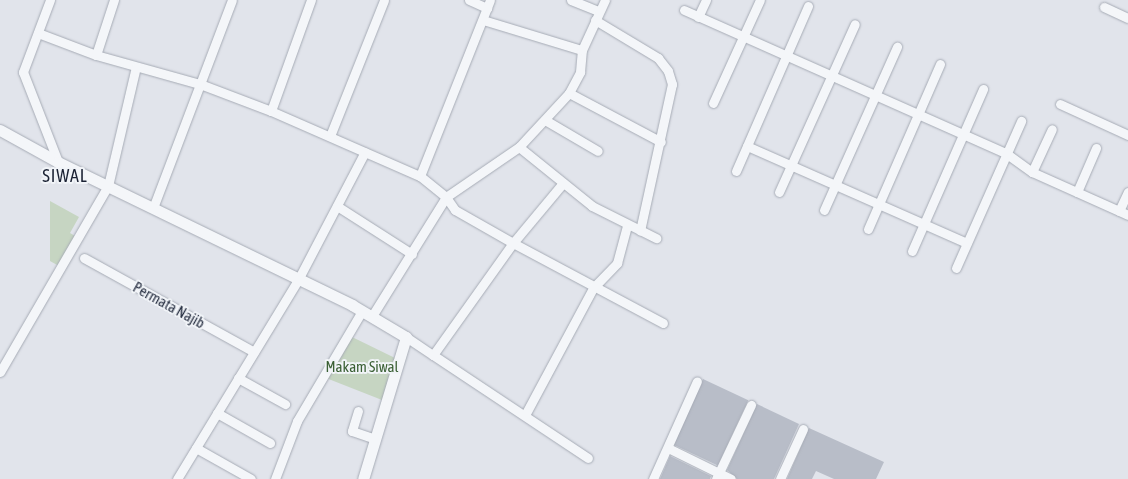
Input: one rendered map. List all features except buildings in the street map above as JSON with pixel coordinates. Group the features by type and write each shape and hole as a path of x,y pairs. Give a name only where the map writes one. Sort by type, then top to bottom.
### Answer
{"street":[{"path":"50,0 24,74 58,162"},
{"path":"96,55 114,0"},
{"path":"153,208 232,0"},
{"path":"271,111 311,0"},
{"path":"330,136 384,0"},
{"path":"420,176 488,4 469,0"},
{"path":"571,0 654,55 668,71 673,89 640,231"},
{"path":"275,479 304,408 367,314 412,254 446,197 520,147 569,93 580,72 582,50 604,0"},
{"path":"698,17 706,0"},
{"path":"713,103 760,0"},
{"path":"736,171 808,6"},
{"path":"1104,7 1128,18"},
{"path":"684,10 1007,154 1032,172 1128,215"},
{"path":"483,20 582,50"},
{"path":"779,192 855,24"},
{"path":"38,34 96,55 200,84 271,111 420,176 446,197 455,210 593,288 663,323"},
{"path":"824,210 897,47"},
{"path":"868,229 940,64"},
{"path":"0,372 108,186 136,67"},
{"path":"912,251 983,89"},
{"path":"569,93 661,142"},
{"path":"1060,104 1128,135"},
{"path":"545,120 598,151"},
{"path":"956,268 1021,121"},
{"path":"1032,172 1052,129"},
{"path":"0,130 58,162 299,278 367,314 433,354 588,458"},
{"path":"747,146 967,243"},
{"path":"520,147 592,206 628,226 656,238"},
{"path":"1077,192 1096,148"},
{"path":"178,479 299,278 366,152"},
{"path":"433,354 513,243 562,183"},
{"path":"1119,211 1128,192"},
{"path":"336,206 412,254"},
{"path":"526,416 593,288 617,264 628,226"},
{"name":"Permata Najib","path":"84,258 254,352"},
{"path":"363,479 406,337"},
{"path":"238,378 285,404"},
{"path":"653,479 697,381"},
{"path":"717,476 751,405"},
{"path":"358,411 352,430 375,439"},
{"path":"217,412 270,443"},
{"path":"780,479 803,429"},
{"path":"196,448 251,479"},
{"path":"668,448 717,476 731,479"}],"green space":[{"path":"50,201 79,217 70,233 75,236 59,266 50,261"},
{"name":"Makam Siwal","path":"350,336 395,358 382,400 326,378"}],"district":[{"name":"SIWAL","path":"65,176"}]}
